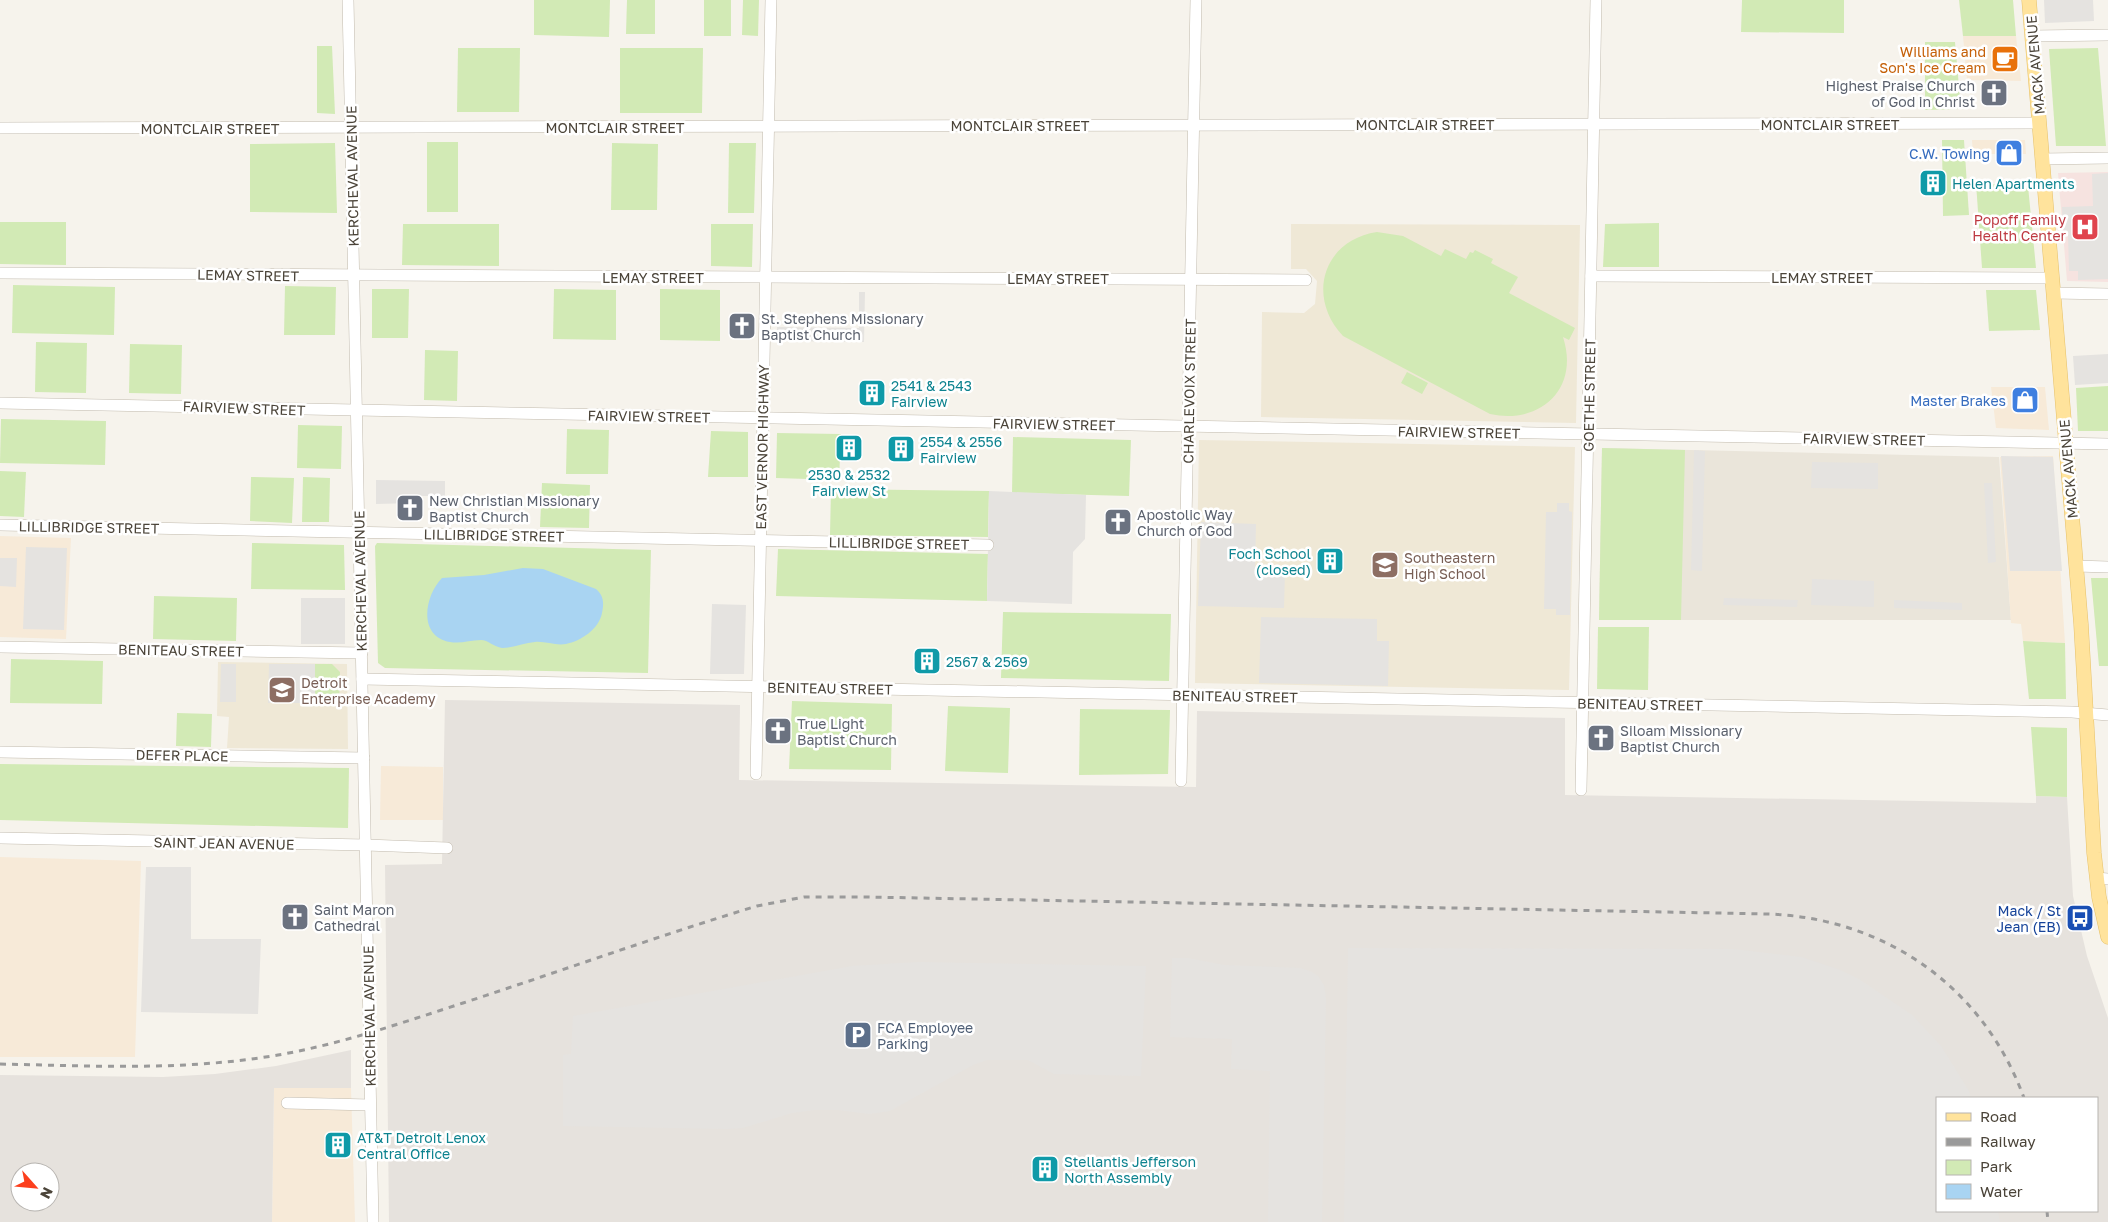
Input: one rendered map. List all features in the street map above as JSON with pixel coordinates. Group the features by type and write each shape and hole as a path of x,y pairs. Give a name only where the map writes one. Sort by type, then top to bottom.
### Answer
{"main road":[{"name":"MACK AVENUE","path":"2029,0 2076,566 2091,815 2102,879 2108,937"}],"street":[{"name":"KERCHEVAL AVENUE","path":"348,0 373,1222"},
{"name":"EAST VERNOR HIGHWAY","path":"756,774 771,0"},
{"name":"CHARLEVOIX STREET","path":"1181,781 1196,0"},
{"name":"GOETHE STREET","path":"1581,790 1596,0"},
{"path":"2032,36 2108,35"},
{"name":"MONTCLAIR STREET","path":"0,128 2040,123"},
{"path":"2042,159 2108,158"},
{"name":"LEMAY STREET","path":"0,273 1306,280"},
{"name":"LEMAY STREET","path":"1591,276 2052,278"},
{"path":"2054,293 2108,294"},
{"name":"FAIRVIEW STREET","path":"0,404 2108,444"},
{"name":"LILLIBRIDGE STREET","path":"0,525 988,546"},
{"path":"2076,566 2108,567"},
{"name":"BENITEAU STREET","path":"0,647 362,653"},
{"name":"BENITEAU STREET","path":"362,678 2108,715"},
{"name":"DEFER PLACE","path":"0,752 364,758"},
{"name":"SAINT JEAN AVENUE","path":"0,838 447,848"},
{"path":"287,1103 370,1105"}],"shaded area":[{"path":"2044,0 2093,0 2094,21 2045,23"},
{"path":"1963,36 2016,36 2021,81 1967,80"},
{"path":"1972,140 2025,140 2026,154 1973,154"},
{"name":"Popoff Family Health Center","path":"2108,172 2108,282 2067,281 2058,173"},
{"name":"Popoff Family Health Center","path":"2108,173 2108,279 2078,280 2078,271 2069,271 2068,234 2063,234 2062,207 2093,206 2092,174"},
{"path":"1291,224 1580,225 1576,423 1261,417 1262,312 1304,313 1315,304 1317,281 1306,269 1291,269"},
{"path":"859,292 865,292 864,342 777,341 777,327 859,328"},
{"path":"2108,354 2108,383 2075,385 2073,356"},
{"path":"1991,387 2045,387 2049,430 1996,428"},
{"name":"Southeastern High School","path":"1199,440 1575,447 1569,690 1195,683"},
{"path":"1602,448 1999,457 2011,620 1599,620"},
{"path":"1694,450 1705,451 1702,571 1691,570"},
{"path":"2001,456 2053,457 2062,571 2010,571"},
{"path":"2053,456 2065,643 2023,641 2021,624 2011,623 2000,457"},
{"path":"1812,462 1878,463 1878,489 1811,488"},
{"path":"376,480 445,481 445,508 436,508 435,496 416,496 415,503 376,504"},
{"path":"1984,483 1992,483 1996,562 1988,563"},
{"path":"989,491 1086,495 1085,539 1073,552 1072,604 987,601"},
{"path":"1557,503 1569,503 1569,511 1572,512 1570,615 1556,615 1556,609 1544,609 1546,512 1557,512"},
{"path":"1201,522 1256,524 1255,571 1285,572 1284,608 1198,606"},
{"path":"0,536 71,538 66,639 0,637"},
{"path":"26,547 67,548 64,630 23,629"},
{"path":"0,558 17,558 16,587 0,586"},
{"path":"1812,579 1874,581 1874,607 1811,605"},
{"path":"301,598 345,598 345,644 301,644"},
{"path":"1724,598 1798,600 1797,607 1723,605"},
{"path":"1894,600 1962,603 1962,610 1894,608"},
{"path":"712,604 746,605 744,674 710,674"},
{"path":"1261,617 1377,619 1377,641 1389,641 1388,686 1259,683"},
{"name":"Detroit Enterprise Academy","path":"218,662 347,664 348,749 227,748 229,717 217,716"},
{"path":"221,664 236,664 236,702 220,702"},
{"path":"269,664 315,664 315,703 268,703"},
{"path":"445,700 740,705 739,780 1196,787 1197,711 1565,718 1565,795 2036,803 2036,796 2067,797 2073,896 2087,956 2108,1018 2108,1222 389,1222 385,865 442,864"},
{"path":"381,766 443,767 443,820 380,820"},
{"path":"0,857 141,861 135,1057 0,1057"},
{"path":"146,867 191,867 191,939 261,939 258,1014 141,1012"},
{"path":"1348,948 1733,949 1801,957 1840,970 1859,979 1912,1015 1941,1046 1969,1091 1971,1097 1936,1097 1936,1212 1998,1212 2000,1222 1344,1222"},
{"path":"1172,958 1188,958 1224,965 1301,968 1318,976 1324,985 1326,998 1322,1222 1268,1222 1270,1071 1231,1069 1232,1039 1170,1037"},
{"name":"FCA Employee Parking","path":"917,962 1146,966 1141,1076 1054,1074 1028,1060 987,1060 973,1065 890,1111 870,1114 838,1110 815,1110 792,1113 743,1128 728,1129 563,1126 563,1055 571,1054 573,1016 852,966"},
{"path":"351,1050 351,1088 274,1088 272,1222 0,1222 0,1075 163,1077 215,1074 276,1066"},
{"path":"274,1087 351,1088 355,1222 272,1222"}],"green space":[{"path":"534,0 610,0 609,37 534,35"},
{"path":"627,0 655,0 655,34 626,34"},
{"path":"704,0 731,0 731,36 704,36"},
{"path":"743,0 759,0 758,36 742,35"},
{"path":"1742,0 1844,0 1844,33 1741,32"},
{"path":"1959,0 2013,0 2016,36 1963,36"},
{"path":"1925,42 1955,42 1961,109 1925,110"},
{"path":"317,46 332,46 335,114 317,113"},
{"path":"458,48 520,48 519,112 457,112"},
{"path":"620,48 703,48 702,113 620,113"},
{"path":"2098,48 2106,146 2056,146 2049,49"},
{"path":"1942,140 1964,140 1969,215 1943,216"},
{"path":"427,142 458,142 458,212 427,212"},
{"path":"335,143 337,213 250,212 250,144"},
{"path":"612,143 658,144 657,210 611,210"},
{"path":"729,143 756,143 754,213 728,213"},
{"path":"1976,183 2028,186 2036,268 1982,268"},
{"path":"0,222 66,222 66,265 0,264"},
{"path":"1659,223 1659,267 1603,267 1605,224"},
{"path":"403,224 499,224 499,266 402,265"},
{"path":"711,224 753,224 752,267 711,266"},
{"path":"1377,232 1403,236 1441,256 1445,249 1466,259 1470,252 1473,253 1475,250 1493,259 1491,263 1518,277 1509,293 1575,328 1569,340 1563,337 1567,356 1566,373 1561,387 1552,399 1540,408 1525,414 1508,416 1490,414 1343,336 1332,321 1325,304 1323,288 1326,272 1333,258 1344,246 1359,237"},
{"path":"13,285 115,287 114,335 12,333"},
{"path":"285,286 336,287 335,335 284,335"},
{"path":"372,289 409,289 408,338 372,338"},
{"path":"554,289 616,290 616,340 553,339"},
{"path":"660,289 720,290 720,341 660,340"},
{"path":"1986,290 2036,290 2040,330 1989,331"},
{"path":"36,342 87,343 86,393 35,392"},
{"path":"130,344 182,345 181,394 129,393"},
{"path":"425,350 458,351 457,401 424,400"},
{"path":"1407,372 1428,383 1422,394 1401,383"},
{"path":"2108,386 2108,431 2078,431 2076,388"},
{"path":"1,419 106,421 105,465 0,463"},
{"path":"298,425 342,426 341,469 297,468"},
{"path":"567,429 609,430 608,474 566,474"},
{"path":"711,431 748,432 748,477 708,477"},
{"path":"777,433 841,434 839,480 776,478"},
{"path":"1013,437 1131,440 1129,496 1012,493"},
{"path":"1602,448 1685,450 1681,620 1599,620"},
{"path":"0,471 26,472 24,517 0,516"},
{"path":"251,477 294,478 292,523 250,521"},
{"path":"303,477 330,478 329,522 302,522"},
{"path":"542,483 590,485 589,528 540,527"},
{"path":"831,489 989,491 988,537 830,535"},
{"path":"252,543 344,545 345,590 251,589"},
{"path":"377,543 651,550 648,673 385,668 378,663 375,546"},
{"path":"778,549 988,554 987,601 776,596"},
{"path":"2091,578 2108,578 2108,666 2099,666"},
{"path":"154,596 237,598 236,641 153,639"},
{"path":"1003,612 1171,614 1169,681 1001,678"},
{"path":"1598,627 1649,627 1648,690 1597,689"},
{"path":"2023,641 2065,643 2066,699 2029,699"},
{"path":"11,659 103,661 102,704 10,703"},
{"path":"315,664 332,664 340,672 339,704 315,703"},
{"path":"792,701 892,704 891,770 789,769"},
{"path":"948,706 1010,708 1008,773 945,771"},
{"path":"1080,709 1170,710 1168,774 1079,775"},
{"path":"177,713 212,714 211,747 176,746"},
{"path":"2031,727 2067,728 2067,797 2036,796"},
{"path":"0,764 349,768 348,828 0,820"}],"water":[{"path":"523,568 543,569 596,589 601,594 603,603 600,619 593,629 578,640 566,644 535,642 502,648 481,640 458,643 450,642 439,638 432,632 428,624 428,604 431,594 442,578 484,575"}],"railway":[{"path":"0,1064 174,1065 243,1060 278,1055 325,1045 394,1025 757,906 804,897 867,897 1770,914 1813,919 1853,929 1891,945 1926,967 1957,993 1984,1024 2006,1059 2024,1097"},
{"path":"2047,1212 2048,1222"}],"place":[{"name":"Williams and Son's Ice Cream","path":"2005,59"},
{"name":"Highest Praise Church of God in Christ","path":"1994,93"},
{"name":"C.W. Towing","path":"2009,153"},
{"name":"Helen Apartments","path":"1933,183"},
{"name":"Popoff Family Health Center","path":"2085,227"},
{"name":"St. Stephens Missionary Baptist Church","path":"742,326"},
{"name":"2541 & 2543 Fairview","path":"872,393"},
{"name":"Master Brakes","path":"2025,400"},
{"name":"2530 & 2532 Fairview St","path":"849,448"},
{"name":"2554 & 2556 Fairview","path":"901,449"},
{"name":"New Christian Missionary Baptist Church","path":"410,508"},
{"name":"Apostolic Way Church of God","path":"1118,522"},
{"name":"Foch School (closed)","path":"1330,561"},
{"name":"Southeastern High School","path":"1385,565"},
{"name":"2567 & 2569","path":"927,661"},
{"name":"Detroit Enterprise Academy","path":"282,690"},
{"name":"True Light Baptist Church","path":"778,731"},
{"name":"Siloam Missionary Baptist Church","path":"1601,738"},
{"name":"Saint Maron Cathedral","path":"295,917"},
{"name":"Mack / St Jean (EB)","path":"2080,918"},
{"name":"FCA Employee Parking","path":"858,1035"},
{"name":"AT&T Detroit Lenox Central Office","path":"338,1145"},
{"name":"Stellantis Jefferson North Assembly","path":"1045,1169"}]}
